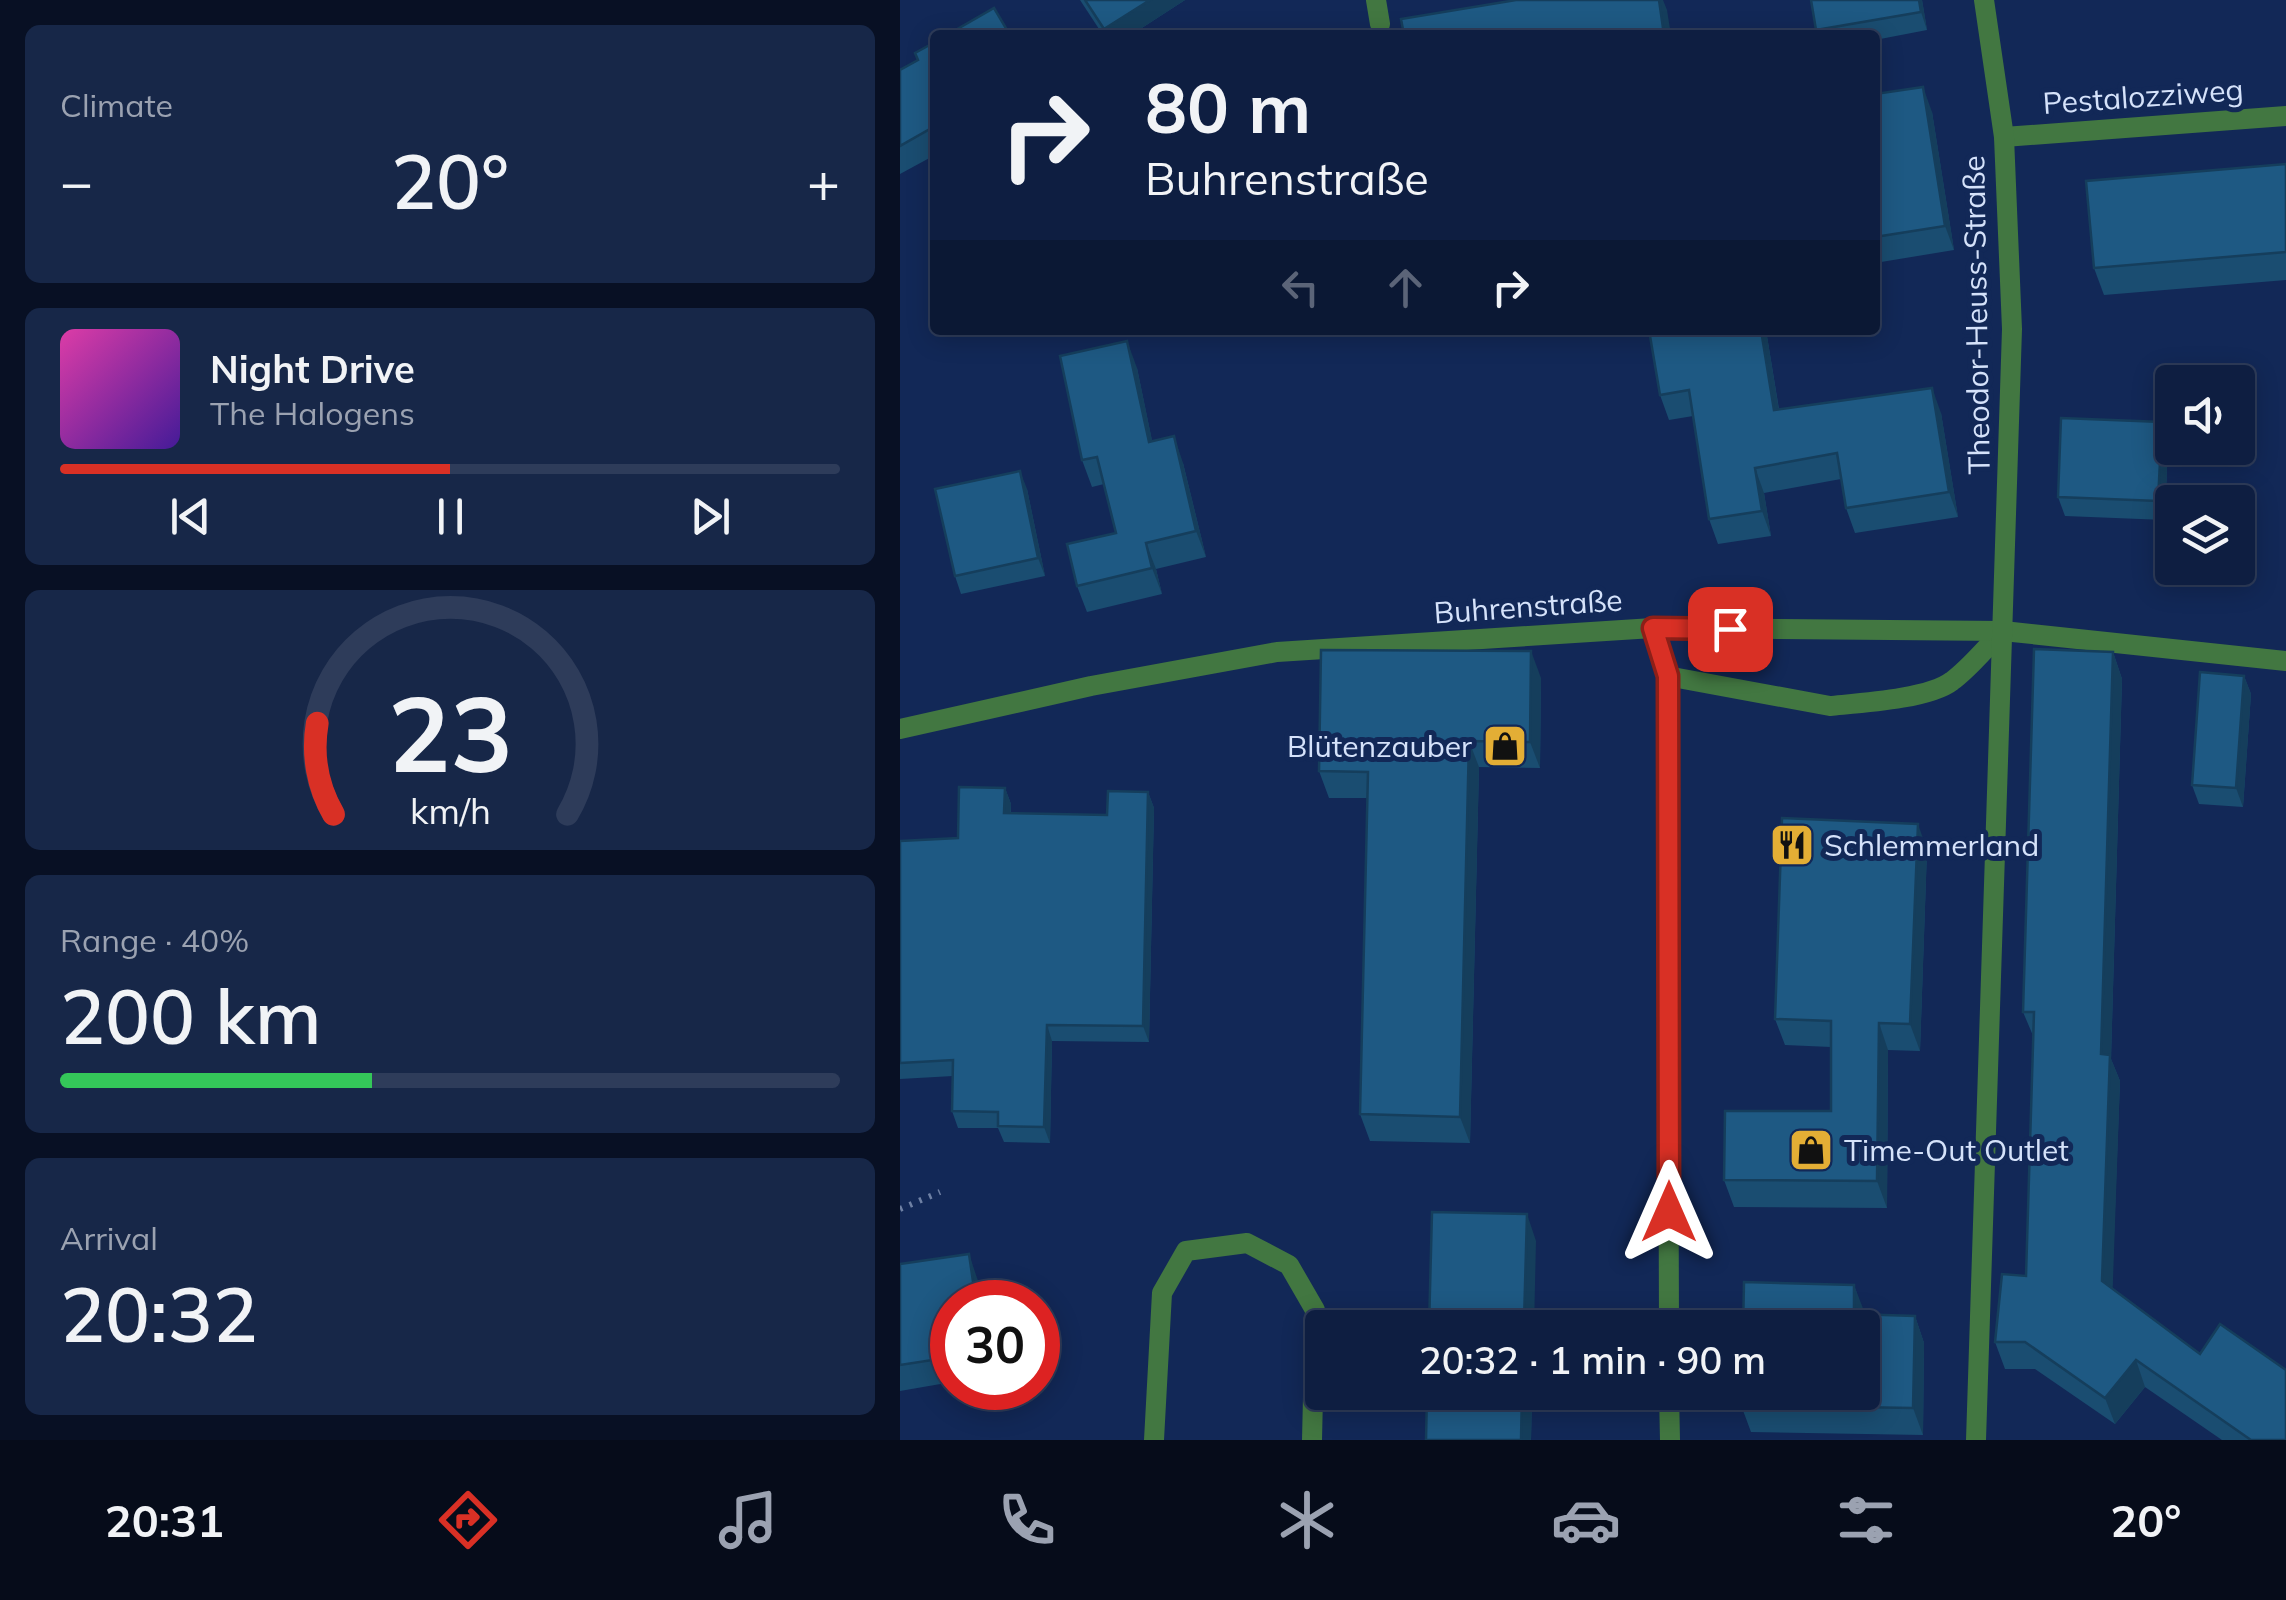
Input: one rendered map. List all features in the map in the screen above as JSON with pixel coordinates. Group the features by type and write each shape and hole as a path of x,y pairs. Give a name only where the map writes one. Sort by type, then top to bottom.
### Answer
{"street":[{"path":"1376,0 1380,24"},
{"name":"Theodor-Heuss-Straße","path":"1976,1440 2012,329 2004,137 1984,0"},
{"name":"Pestalozziweg","path":"2004,137 2286,116"},
{"path":"1653,628 1668,676 1669,1310"},
{"name":"Buhrenstraße","path":"900,729 1091,686 1277,652 1653,628 2003,631 2286,661"},
{"path":"1668,676 1830,706 1854,703 1912,695 1950,684 2003,631"},
{"path":"1154,1440 1162,1292 1186,1251 1247,1243 1289,1265 1315,1310 1312,1440"},
{"path":"1670,1410 1670,1440"}],"path":[{"path":"900,1209 940,1192"}],"building":[{"path":"1085,0 1150,0 1104,29"},
{"path":"1516,0 1659,0 1663,30 1403,30 1401,19"},
{"path":"1811,0 1919,0 1921,12 1816,30"},
{"path":"994,8 1007,30 956,30"},
{"path":"930,45 930,129 900,146 900,70 918,60 915,53"},
{"path":"1923,87 1945,226 1880,236 1880,93"},
{"path":"2286,164 2286,252 2094,268 2086,181"},
{"path":"1650,335 1762,335 1774,410 1932,388 1949,492 1846,508 1837,453 1755,468 1762,511 1709,519 1689,390 1660,395"},
{"path":"1127,341 1149,442 1174,436 1196,531 1146,543 1152,568 1077,586 1067,544 1116,533 1097,457 1082,460 1060,356"},
{"path":"2061,418 2155,422 2155,465 2160,465 2155,501 2058,497"},
{"path":"1020,471 1038,558 955,576 935,489"},
{"path":"2034,649 2113,652 2101,1054 2110,1055 2102,1281 2200,1354 2220,1324 2286,1370 2286,1440 2251,1440 2136,1360 2105,1398 2025,1342 1995,1342 2002,1274 2026,1276 2034,1012 2023,1012"},
{"path":"1321,650 1531,651 1530,742 1469,741 1460,1117 1360,1114 1368,772 1319,771"},
{"path":"2200,672 2244,676 2236,788 2192,785"},
{"path":"959,787 1005,788 1004,813 1107,815 1108,791 1148,792 1143,1026 1047,1025 1044,1127 998,1126 998,1112 952,1111 953,1060 900,1063 900,841 958,838"},
{"path":"1782,818 1918,824 1910,1024 1879,1023 1877,1181 1724,1180 1725,1111 1831,1111 1831,1021 1775,1019"},
{"path":"1432,1212 1527,1214 1524,1310 1429,1310"},
{"path":"969,1254 973,1280 930,1280 930,1360 900,1365 900,1264"},
{"path":"1744,1282 1854,1285 1854,1310 1743,1310"},
{"path":"1880,1315 1915,1316 1913,1408 1880,1407"},
{"path":"1427,1410 1522,1410 1521,1440 1426,1440"}],"place":[{"name":"Blütenzauber","path":"1505,746"},
{"name":"Schlemmerland","path":"1792,845"},
{"name":"Time-Out Outlet","path":"1811,1150"}],"route":[{"path":"1669,1212 1668,676 1653,628 1730,629"}]}
